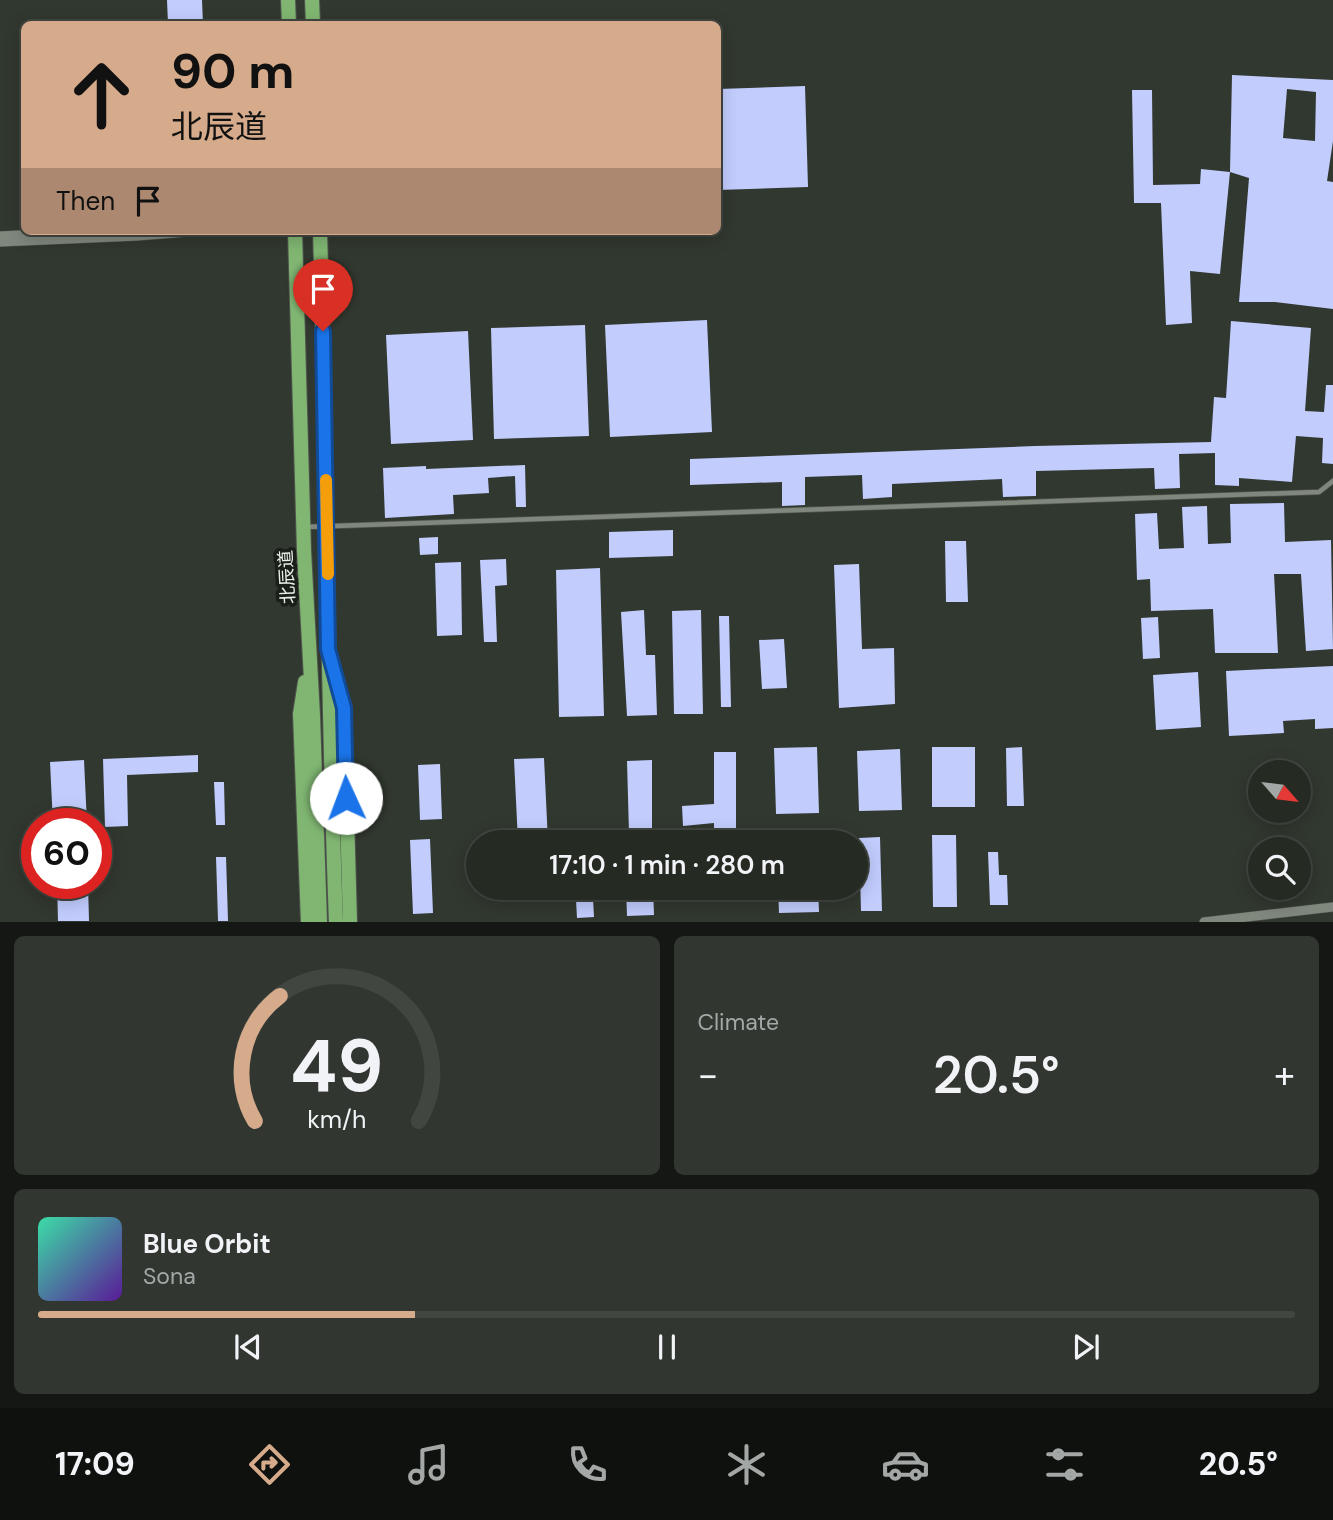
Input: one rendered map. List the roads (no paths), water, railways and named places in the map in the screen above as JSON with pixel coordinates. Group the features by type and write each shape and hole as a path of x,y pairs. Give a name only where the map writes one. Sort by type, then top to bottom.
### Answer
{"main road":[{"path":"288,0 289,21"},
{"path":"312,0 313,21"},
{"name":"北辰道","path":"295,235 320,922"},
{"path":"320,235 327,527 328,718 336,922"},
{"path":"328,649 344,708 350,922"},
{"path":"308,922 300,714 310,650"}],"street":[{"path":"0,236 21,235"},
{"path":"0,242 149,235"},
{"path":"1204,922 1333,907"}],"lane":[{"path":"304,527 1319,492 1333,481"}]}
